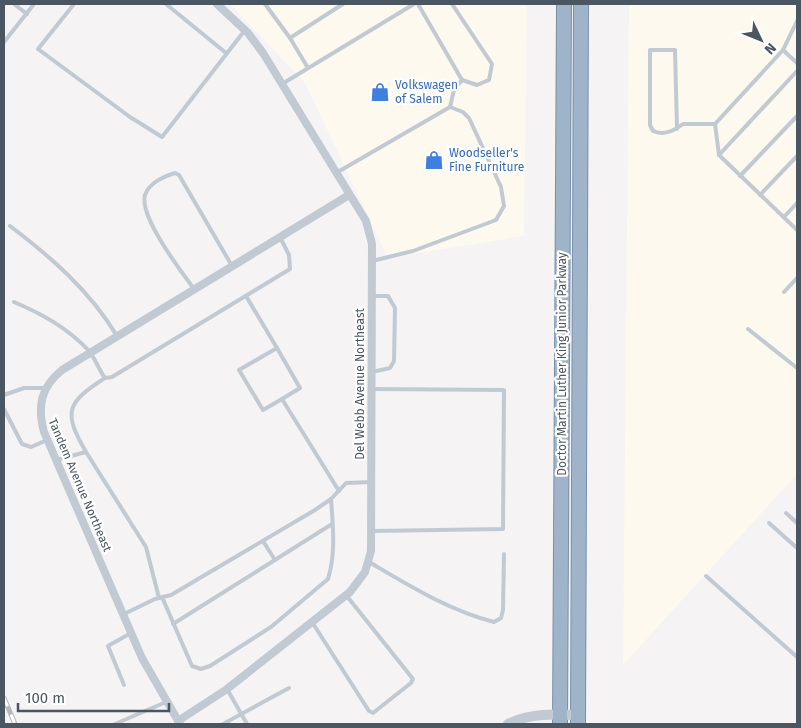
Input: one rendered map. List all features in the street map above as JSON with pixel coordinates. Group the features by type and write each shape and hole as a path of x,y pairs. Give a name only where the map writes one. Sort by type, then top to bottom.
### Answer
{"highway":[{"name":"Doctor Martin Luther King Junior Parkway","path":"560,719 564,4"},
{"name":"Doctor Martin Luther King Junior Parkway","path":"578,719 581,4"},
{"path":"580,85 588,4"}],"street":[{"name":"Del Webb Avenue Northeast","path":"179,723 312,622 359,582 369,562 372,530 372,261 370,231 263,53 245,30 217,4"},
{"name":"Tandem Avenue Northeast","path":"179,723 166,702 131,633 56,460 40,418 39,406 46,388 62,370 349,195"},
{"path":"508,724 530,717 578,719"}],"lane":[{"path":"14,4 27,14"},
{"path":"4,42 34,4"},
{"path":"74,4 38,49 116,107 162,137 245,30"},
{"path":"166,4 226,53"},
{"path":"266,4 308,68"},
{"path":"290,38 343,4"},
{"path":"282,84 414,4"},
{"path":"418,4 462,80 477,85 489,80 492,64 452,4"},
{"path":"797,21 782,50 715,124 718,155 797,230"},
{"path":"676,129 675,50 650,50 650,125 653,131 659,134 676,129 682,124 715,124"},
{"path":"782,50 797,63"},
{"path":"718,155 797,71"},
{"path":"336,173 450,107 454,90 462,80"},
{"path":"372,261 413,251 487,224 496,220 504,206 501,187 469,118 463,112 450,107"},
{"path":"740,176 797,116"},
{"path":"760,195 797,156"},
{"path":"194,290 162,242 145,207 147,190 157,180 175,173 179,175 232,266"},
{"path":"784,217 797,203"},
{"path":"10,226 56,263 75,282 104,315 117,336"},
{"path":"280,237 289,255 290,269 112,377 105,378 82,393 72,405 71,421 86,452 146,547 161,598 192,666 201,669 210,666 272,627 328,579 331,569 334,534 331,499"},
{"path":"784,292 797,278"},
{"path":"246,296 300,388 264,410 240,370 276,348"},
{"path":"372,296 388,296 395,308 394,360 390,368 372,372"},
{"path":"14,302 42,314 66,330 90,352 105,378"},
{"path":"748,329 797,368"},
{"path":"4,395 24,388 46,388"},
{"path":"372,389 504,390 503,529 372,530"},
{"path":"282,399 339,491"},
{"path":"4,409 22,444 31,447 48,440"},
{"path":"56,460 86,452"},
{"path":"123,614 171,595 263,541 331,499 346,483 372,482"},
{"path":"786,513 797,523"},
{"path":"769,523 797,548"},
{"path":"173,624 332,524"},
{"path":"263,541 275,560"},
{"path":"369,562 441,604 470,616 494,622 500,618 503,610 504,554"},
{"path":"706,576 797,657"},
{"path":"312,622 368,711 373,713 411,683 413,679 346,595"},
{"path":"124,685 108,646 131,633"},
{"path":"223,724 288,688"},
{"path":"226,689 247,724"},
{"path":"115,724 166,702"}],"shaded area":[{"path":"230,4 527,4 524,236 388,258 305,83"},
{"path":"629,4 797,4 797,474 623,665"}],"railway":[{"path":"4,698 15,724"}],"place":[{"name":"Volkswagen of Salem","path":"380,92"},
{"name":"Woodseller's Fine Furniture","path":"434,160"}]}
